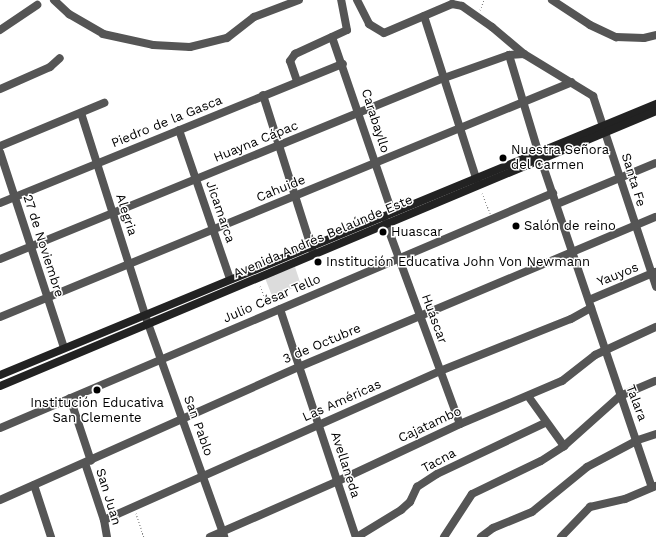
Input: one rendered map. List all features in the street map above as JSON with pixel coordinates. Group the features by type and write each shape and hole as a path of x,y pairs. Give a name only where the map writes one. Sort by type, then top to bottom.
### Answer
{"street":[{"path":"54,0 69,14 103,34 153,45 190,47 209,45 227,38 254,17 299,0"},
{"path":"297,81 290,61 292,57 347,30 339,0"},
{"name":"Santa Fe","path":"357,0 369,24 384,33 452,4 462,6 477,16 524,54 593,96 634,226 654,273 656,287"},
{"path":"552,0 590,25 616,37 644,38 656,35"},
{"path":"0,30 37,4"},
{"path":"424,16 477,181"},
{"name":"Carabayllo","path":"332,37 343,64 392,212"},
{"name":"Huayna Cápac","path":"0,259 444,78 509,55 524,54"},
{"name":"Talara","path":"509,55 539,155 557,204 604,350 654,487"},
{"path":"0,89 50,68 60,58"},
{"name":"Piedro de la Gasca","path":"0,203 297,81 343,64"},
{"name":"Cahuide","path":"0,317 572,82"},
{"path":"263,95 312,250"},
{"path":"0,146 104,103"},
{"name":"Avenida Andrés Belaúnde Este","path":"0,374 230,279 386,223 477,181 604,128 656,104"},
{"name":"Avenida Andrés Belaúnde Este","path":"604,128 656,111"},
{"name":"Alegria","path":"81,112 148,324"},
{"name":"Jicamarca","path":"179,130 230,279"},
{"name":"27 de Noviembre","path":"0,152 64,348"},
{"path":"557,204 656,163"},
{"name":"Avenida Andrés Belaúnde Este","path":"0,386 257,278 392,212 477,181"},
{"name":"Julio César Tello","path":"0,428 553,193"},
{"name":"3 de Octubre","path":"0,500 301,366 656,217"},
{"name":"Huáscar","path":"386,223 460,424"},
{"name":"Yauyos","path":"590,304 654,273"},
{"name":"Las Américas","path":"104,520 440,371 571,319 590,304"},
{"name":"Avellaneda","path":"280,309 301,366 319,425 357,537"},
{"name":"San Pablo","path":"148,324 204,476 223,534"},
{"name":"Cajatambo","path":"210,537 223,534 460,424 562,381 604,350 656,327"},
{"path":"444,537 472,494 541,461 564,446 620,396 656,381"},
{"path":"528,396 545,423 564,446"},
{"name":"San Juan","path":"70,398 104,520 107,537"},
{"name":"Tacna","path":"357,537 401,510 410,502 417,487 437,474 545,423"},
{"path":"481,537 493,528 532,512 587,467 638,440 656,434"},
{"path":"34,485 51,537"},
{"path":"561,537 590,507 625,499 654,487"}],"path":[{"path":"477,16 484,0"},
{"path":"477,181 492,219"},
{"path":"257,278 271,313"},
{"path":"138,520 144,537"}],"shaded area":[{"path":"295,267 301,285 272,296 265,278"}],"place":[{"name":"Nuestra Señora del Carmen","path":"503,158"},
{"name":"Salón de reino","path":"516,226"},
{"name":"Huascar","path":"383,232"},
{"name":"Institución Educativa John Von Newmann","path":"318,262"},
{"name":"Institución Educativa San Clemente","path":"97,390"}]}
